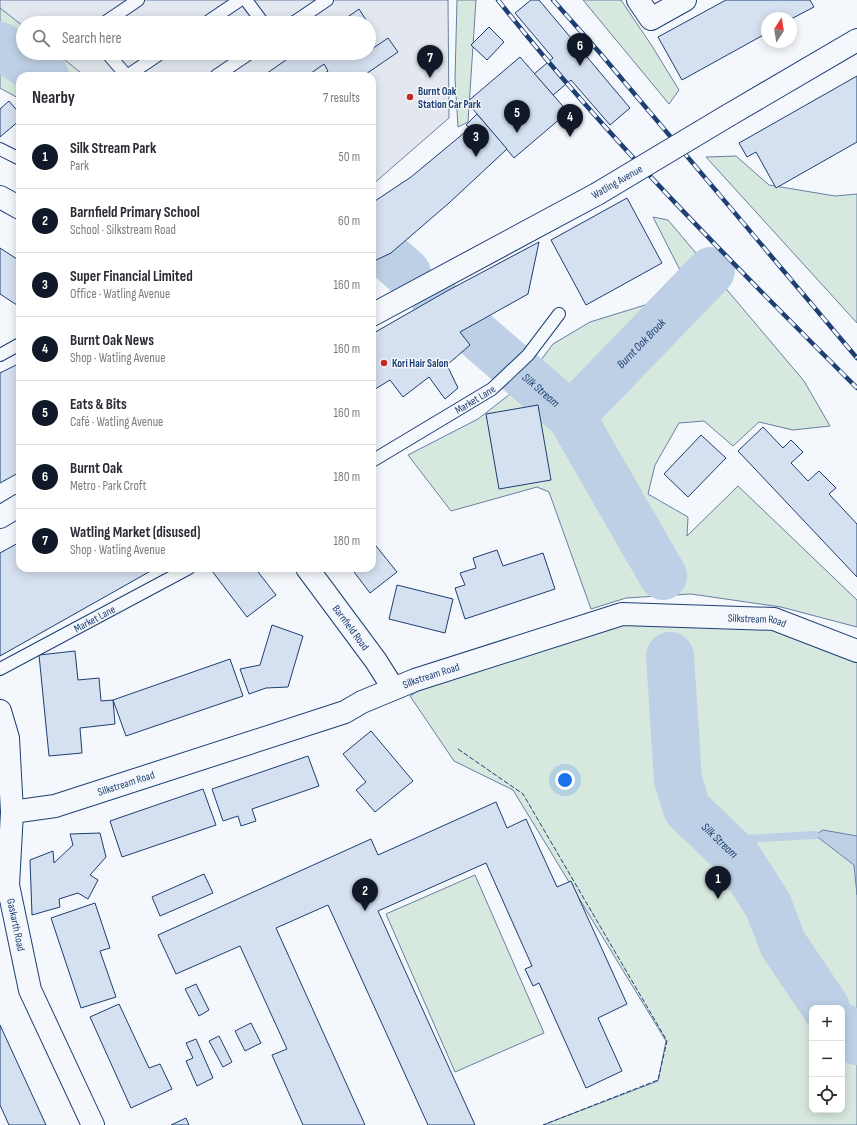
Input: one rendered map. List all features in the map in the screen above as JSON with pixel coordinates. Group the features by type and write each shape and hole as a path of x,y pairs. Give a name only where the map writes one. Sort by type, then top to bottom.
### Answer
{"street":[{"path":"638,0 651,19 685,0"},
{"name":"Watling Avenue","path":"376,314 597,194 857,40"},
{"path":"0,197 16,206"},
{"path":"0,517 16,508"},
{"name":"Barnfield Road","path":"310,572 376,661 393,688"},
{"name":"Silkstream Road","path":"12,812 55,806 345,712 362,702 415,680 622,614 774,619 857,650"},
{"name":"Gaskarth Road","path":"0,711 8,738 12,812 8,884 30,990 93,1125"}],"lane":[{"path":"114,16 138,0"},
{"path":"216,16 240,0"},
{"path":"246,0 258,16"},
{"path":"303,16 326,0"},
{"path":"113,60 124,72"},
{"path":"133,72 151,60"},
{"path":"222,72 240,60"},
{"path":"0,149 16,157"},
{"name":"Market Lane","path":"376,460 492,389 528,355 559,314"},
{"path":"0,355 16,346"},
{"name":"Market Lane","path":"0,669 182,572"}],"shaded area":[{"path":"0,0 16,16 16,60 163,60 174,72 16,72 16,97 0,88"},
{"name":"Burnt Oak Station Car Park","path":"0,0 448,0 449,118 376,182 376,72 80,72 65,60 376,60 376,16 16,16 16,21 0,8"},
{"path":"457,0 476,0 468,122 458,127 455,79"},
{"path":"583,0 621,0 679,90 669,104"},
{"path":"736,156 769,185 835,196 857,194 857,323 706,157"},
{"path":"653,217 668,220 804,381 830,426 793,430 759,422 733,446 704,421 679,423 655,465 648,494 688,517 687,536 738,486 857,600 857,627 781,607 691,594 626,598 591,609 549,492 537,487 451,511 408,455 478,419 523,384 553,344 590,322 671,297 681,272"},
{"path":"623,613 771,618 857,651 857,1125 543,1125 658,1081 666,1041 513,790 454,761 410,696 445,675"},
{"path":"475,875 544,1033 455,1072 386,914"}],"water":[{"path":"823,830 857,836 857,895 854,865 815,835"}],"building":[{"path":"531,0 539,0 630,108 610,125 571,80 553,95 534,74 553,58 515,13"},
{"path":"726,0 810,0 814,7 797,16 797,12 761,12 761,36 682,80 658,37"},
{"path":"359,9 364,16 349,16"},
{"path":"489,27 504,42 487,60 471,45"},
{"path":"388,38 398,52 369,72 326,72 328,71 324,64 313,72 269,72 286,60 376,60 376,46"},
{"path":"520,57 568,112 514,158 467,102"},
{"path":"857,76 857,142 776,188 756,152 747,157 739,143"},
{"path":"9,101 16,109 16,123 0,137 0,109"},
{"path":"477,114 507,149 449,203 391,253 376,260 376,200 411,177 470,128 466,125"},
{"path":"627,198 662,263 586,305 551,240"},
{"path":"539,242 528,294 460,332 470,345 447,365 458,388 445,399 429,377 403,397 390,380 376,389 376,332 447,291"},
{"path":"0,248 16,258 16,304 0,294"},
{"path":"16,365 16,474 0,483 0,373"},
{"path":"538,405 551,480 499,489 486,414"},
{"path":"763,427 783,448 791,440 803,452 791,463 808,481 819,471 836,488 829,494 857,524 857,577 738,451"},
{"path":"701,435 726,458 688,497 664,474"},
{"path":"16,544 16,572 149,572 0,656 0,553"},
{"path":"376,546 397,572 370,593 354,572 376,572"},
{"path":"497,550 503,566 543,553 555,589 465,619 455,588 465,585 460,573 476,568 473,558"},
{"path":"213,572 258,572 276,595 247,617"},
{"path":"397,585 453,599 445,633 389,619"},
{"path":"272,625 303,636 288,687 266,688 249,694 240,669 260,665"},
{"path":"75,651 78,680 99,678 101,701 113,700 115,724 80,728 82,753 49,756 39,655"},
{"path":"230,659 243,696 126,736 113,700"},
{"path":"371,731 413,781 375,812 356,790 366,782 343,754"},
{"path":"308,756 319,786 252,809 256,821 241,826 238,816 223,821 212,789"},
{"path":"203,789 216,825 122,857 110,821"},
{"path":"496,802 507,828 526,819 557,887 571,881 627,1004 598,1018 622,1071 586,1088 539,983 533,986 525,969 532,966 486,863 378,911 475,1125 428,1125 328,905 276,928 365,1125 303,1125 272,1055 287,1049 240,946 176,974 158,935 371,839 378,855"},
{"path":"100,833 106,857 90,875 98,880 88,899 78,893 59,899 60,907 32,915 30,860 53,851 54,863 73,845 70,834"},
{"path":"204,874 213,893 160,916 152,897"},
{"path":"95,903 110,948 100,951 116,997 81,1008 51,918"},
{"path":"196,984 209,1010 199,1016 185,989"},
{"path":"119,1004 149,1068 160,1064 172,1089 131,1108 90,1017"},
{"path":"251,1023 261,1043 245,1051 235,1031"},
{"path":"0,1025 46,1125 9,1125 0,1105"},
{"path":"219,1036 232,1062 223,1067 209,1041"},
{"path":"196,1039 213,1078 197,1086 186,1061 193,1058 186,1043"},
{"path":"186,1118 189,1125 171,1125"}],"waterway":[{"name":"Silk Stream","path":"0,46 16,57"},
{"name":"Silk Stream","path":"21,60 39,72"},
{"name":"Silk Stream","path":"376,246 407,273"},
{"name":"Burnt Oak Brook","path":"571,416 711,271"},
{"name":"Silk Stream","path":"407,273 434,298"},
{"name":"Silk Stream","path":"434,298 571,416 663,576"},
{"name":"Silk Stream","path":"670,656 678,780 687,809 738,858 768,905 783,944 824,1005"},
{"path":"727,848 746,839 815,835"},
{"name":"Silk Stream","path":"845,1030 857,1041"}],"railway":[{"path":"498,0 582,101 672,199 717,247 857,388"},
{"path":"553,0 600,53 857,358"}],"fence":[{"path":"458,749 523,794 667,1041 658,1080 543,1125"}],"place":[{"name":"Burnt Oak","path":"580,66"},
{"name":"Watling Market (disused)","path":"430,78"},
{"name":"Burnt Oak Station Car Park","path":"410,97"},
{"name":"Eats & Bits","path":"517,133"},
{"name":"Burnt Oak News","path":"570,137"},
{"name":"Super Financial Limited","path":"476,157"},
{"name":"Kori Hair Salon","path":"384,363"},
{"name":"Silk Stream Park","path":"718,899"},
{"name":"Barnfield Primary School","path":"365,911"}]}
